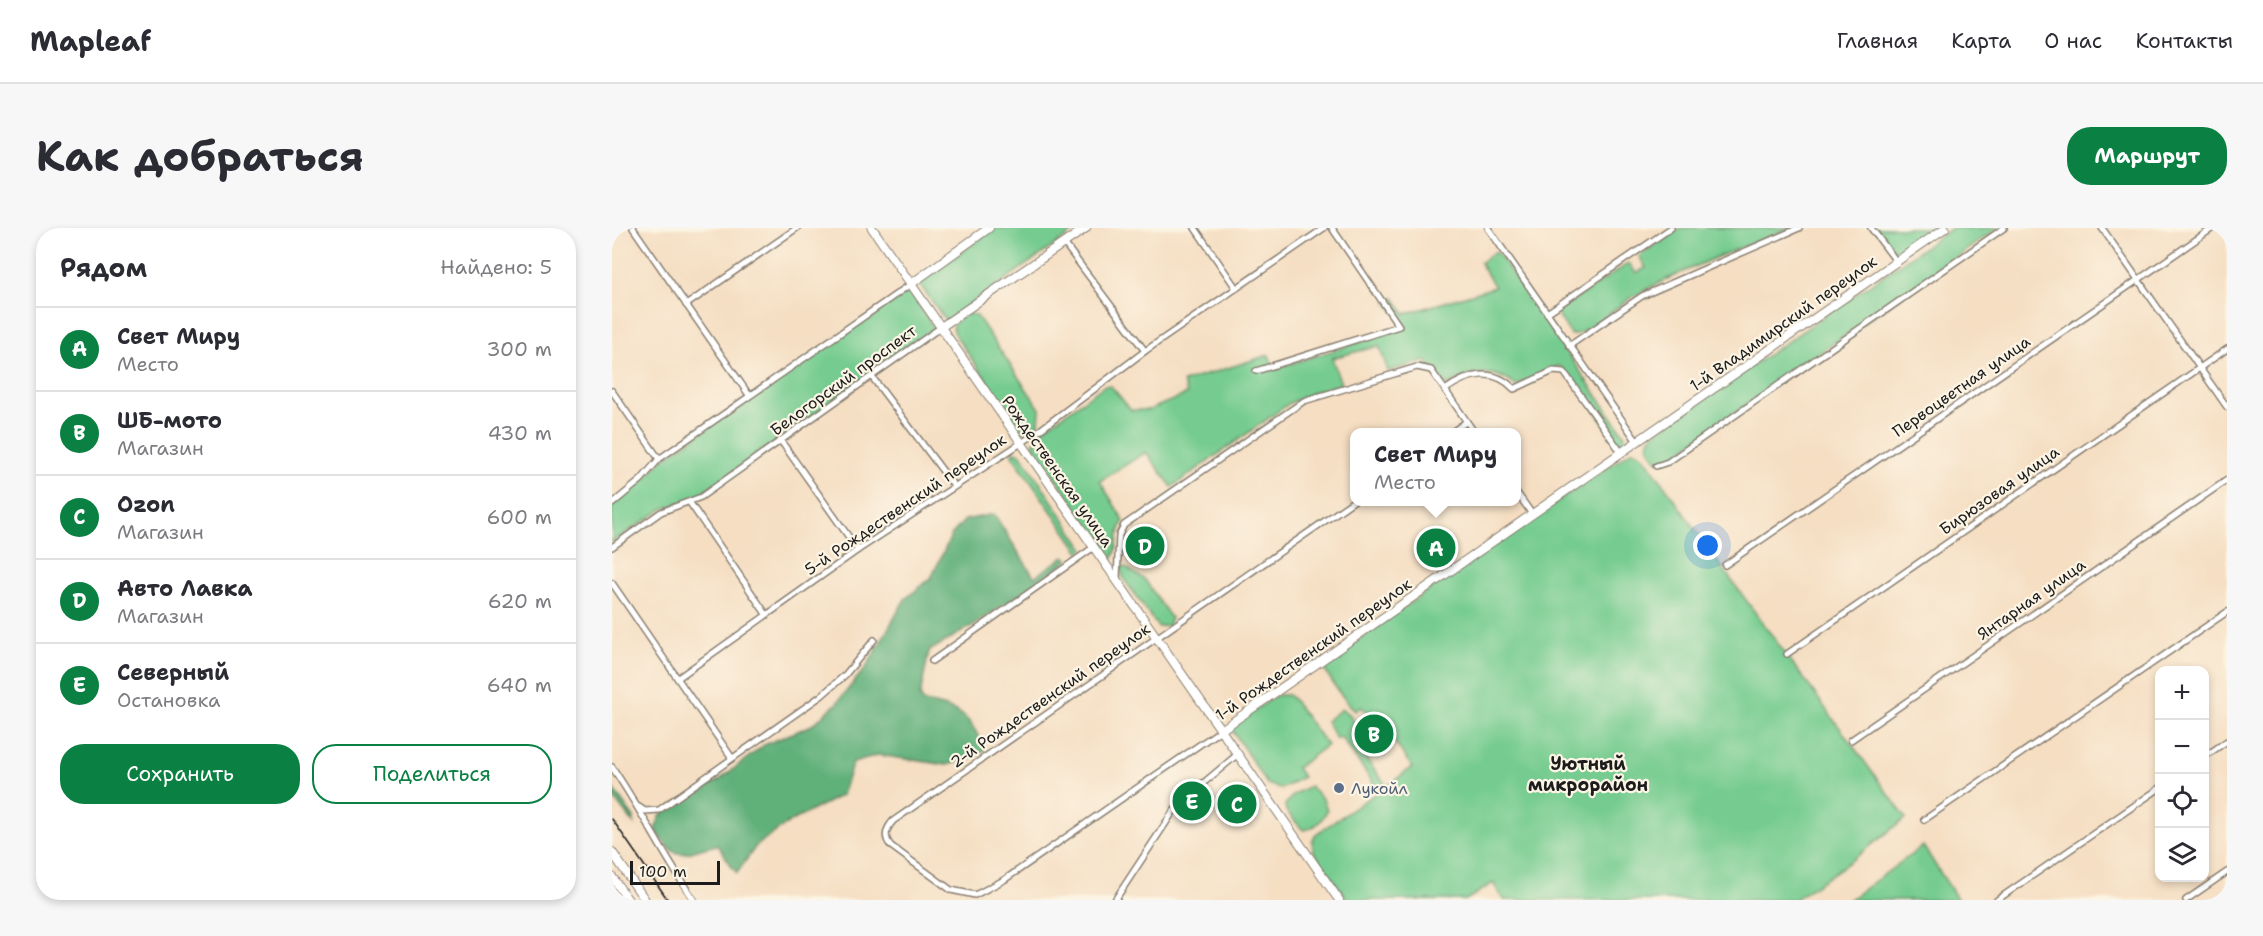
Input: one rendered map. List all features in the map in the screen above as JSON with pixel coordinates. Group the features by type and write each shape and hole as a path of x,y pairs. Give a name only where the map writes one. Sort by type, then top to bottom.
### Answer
{"main road":[{"path":"612,852 645,900"},
{"path":"612,877 628,900"}],"street":[{"path":"633,228 749,395"},
{"path":"686,305 797,228"},
{"name":"Рождественская улица","path":"872,228 1339,900"},
{"path":"612,504 640,480 659,459 989,228"},
{"name":"Белогорский проспект","path":"612,547 662,512 690,503 1086,228"},
{"path":"1196,228 1236,288"},
{"name":"5-й Рождественский переулок","path":"678,678 858,550 1022,442 1145,351 1324,228"},
{"path":"1256,371 1399,326 1332,228"},
{"path":"1488,228 1636,440"},
{"path":"1547,314 1671,228"},
{"path":"1569,346 1642,296 1799,228"},
{"path":"1870,228 1896,261"},
{"name":"1-й Владимирский переулок","path":"1636,440 1945,228"},
{"path":"1656,466 1668,462 2004,228"},
{"path":"2103,228 2227,407"},
{"name":"Первоцветная улица","path":"1725,566 2213,228"},
{"path":"1064,243 1145,351"},
{"name":"Бирюзовая улица","path":"1787,654 2227,349"},
{"path":"1117,579 1119,535 1124,525 1304,401 1424,366 1431,370 1471,428"},
{"path":"1445,390 1467,376 1479,374 1502,379 1514,389 1553,371 1564,372 1621,452"},
{"path":"872,377 954,486"},
{"path":"612,391 659,459"},
{"path":"1458,428 1466,422"},
{"name":"1-й Рождественский переулок","path":"1004,880 1636,440"},
{"path":"781,441 858,550"},
{"name":"Янтарная улица","path":"1851,740 2227,480"},
{"path":"1521,499 1532,514"},
{"path":"690,503 766,614"},
{"name":"2-й Рождественский переулок","path":"1004,880 975,895 951,890 891,846 886,839 886,829 919,803 1350,503"},
{"path":"932,661 1094,547"},
{"path":"612,583 732,758"},
{"path":"1924,820 2227,612"},
{"path":"639,807 645,811 659,810 821,696 845,675 874,640"},
{"path":"2209,754 2227,741"},
{"path":"1115,900 1173,812 1188,795 1238,754"},
{"path":"612,767 639,807 668,864 694,900"},
{"path":"1997,900 2155,791"},
{"path":"2186,900 2227,872"}],"green space":[{"path":"996,228 1079,228 946,321 918,282"},
{"path":"1680,228 1790,228 1655,285 1583,331 1571,335 1556,312 1629,263 1636,273 1646,268 1639,256"},
{"path":"1876,228 1938,228 1903,251 1896,252"},
{"path":"1952,228 1998,228 1669,459 1656,460 1648,444 1653,434"},
{"path":"1494,252 1498,253 1621,430 1625,436 1624,445 1617,442 1574,380 1559,366 1516,386 1499,376 1482,374 1464,377 1447,386 1426,361 1388,371 1379,346 1332,358 1341,384 1316,391 1290,403 1172,487 1146,452 1100,481 1124,521 1112,559 1033,445 1038,433 1104,386 1111,386 1131,410 1149,410 1187,394 1183,382 1269,355 1274,369 1402,329 1403,324 1387,302 1394,298 1405,314 1495,287 1480,263"},
{"path":"908,289 935,329 697,497 663,509 612,542 612,507 644,480 662,460"},
{"path":"967,313 977,316 1040,409 1039,423 1028,432 1022,431 953,332 953,324"},
{"path":"1633,450 1643,455 1721,566 1906,818 1851,861 1794,900 1504,900 1493,883 1466,900 1348,900 1314,852 1312,841 1316,834 1379,791 1340,736 1336,739 1326,721 1342,709 1352,717 1357,747 1387,786 1412,767 1382,724 1361,707 1355,711 1338,691 1322,666 1468,562"},
{"path":"1014,452 1020,453 1084,549 1080,552 1012,455"},
{"path":"994,514 1034,577 1065,556 1069,560 977,623 929,651 920,696 924,702 947,707 962,715 969,721 985,750 968,759 947,765 878,755 853,762 842,795 788,823 756,846 737,873 717,845 687,853 675,852 669,848 655,829 661,815 677,802 718,781 764,745 812,725 836,704 867,666 905,599 931,578 952,534 965,520"},
{"path":"1124,566 1145,580 1171,618 1168,626 1158,627 1123,578 1121,569"},
{"path":"1277,695 1288,695 1292,698 1327,745 1297,768 1303,777 1281,789 1267,784 1232,730 1235,724"},
{"path":"1310,786 1323,799 1327,810 1318,823 1303,830 1286,811 1285,805 1294,794"},
{"path":"612,787 634,818 634,824 612,796"},
{"path":"1923,846 1958,900 1849,900"}],"tram line":[{"path":"612,819 668,900"}],"place":[{"name":"Авто Лавка","path":"1145,546"},
{"name":"Свет Миру","path":"1436,548"},
{"name":"ШБ-мото","path":"1374,734"},
{"name":"Лукойл","path":"1339,788"},
{"name":"Северный","path":"1192,801"},
{"name":"Ozon","path":"1237,804"}],"district":[{"name":"Уютный микрорайон","path":"1588,774"}]}
